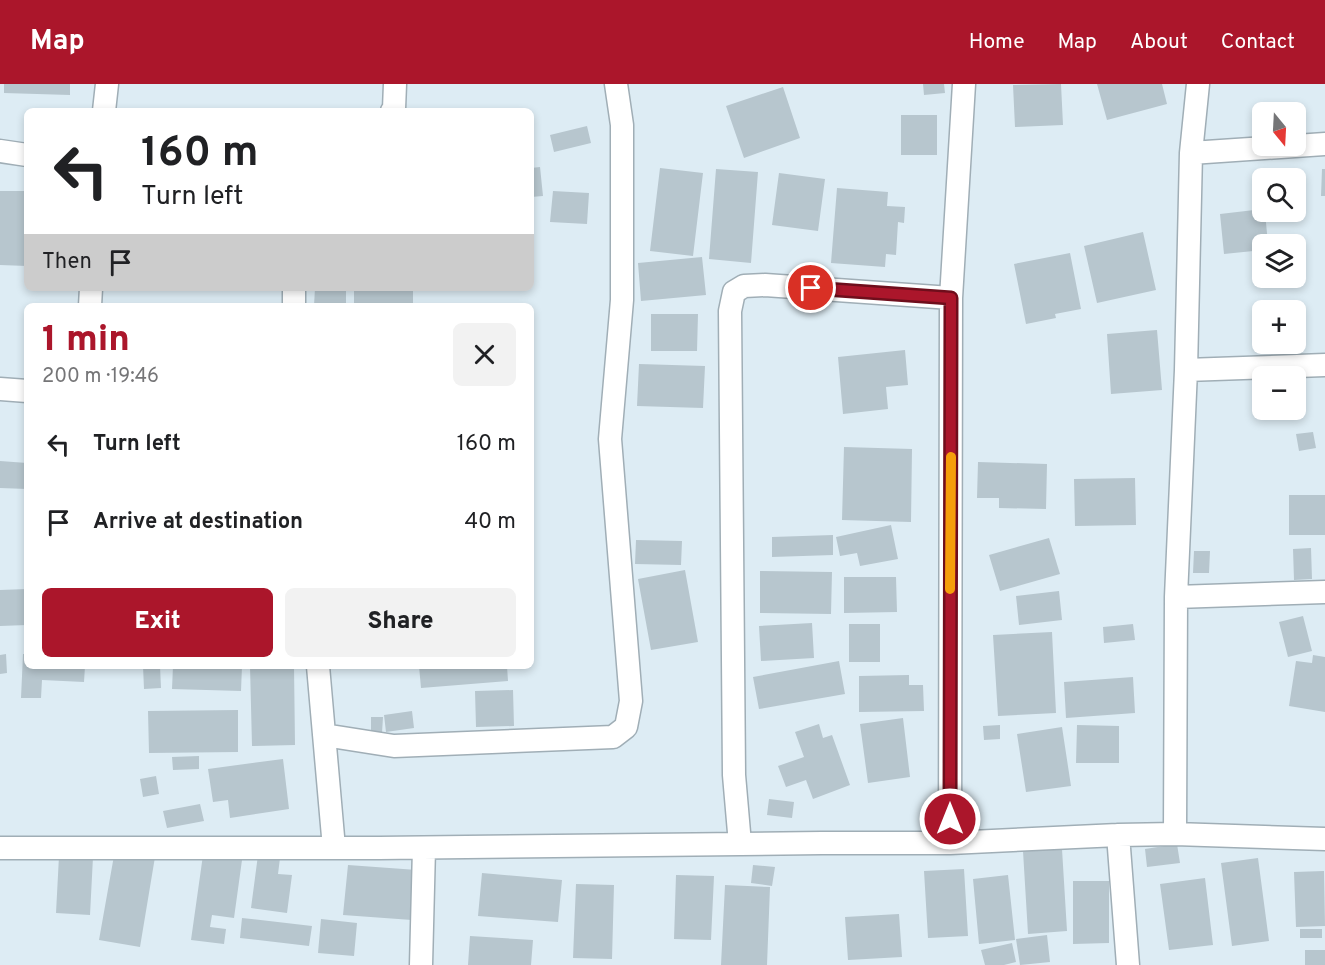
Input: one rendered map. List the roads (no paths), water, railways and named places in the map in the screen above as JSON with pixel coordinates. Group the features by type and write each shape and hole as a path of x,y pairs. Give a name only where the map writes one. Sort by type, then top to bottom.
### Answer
{"street":[{"path":"104,108 107,84"},
{"path":"394,108 395,84"},
{"path":"324,735 394,746 614,737 626,727 631,700 610,439 622,300 622,125 616,84"},
{"path":"950,843 951,298 964,84"},
{"path":"1174,834 1176,597 1186,370 1191,153 1198,84"},
{"path":"1191,153 1325,144"},
{"path":"0,151 24,155"},
{"path":"740,844 734,775 730,311 734,292 744,286 765,285 951,298"},
{"path":"1186,370 1325,365"},
{"path":"0,389 24,391"},
{"path":"1176,597 1325,592"},
{"path":"318,669 334,848"},
{"path":"0,848 424,848 950,843 1174,834 1325,839"},
{"path":"1118,835 1128,965"},
{"path":"421,965 424,848"}]}
